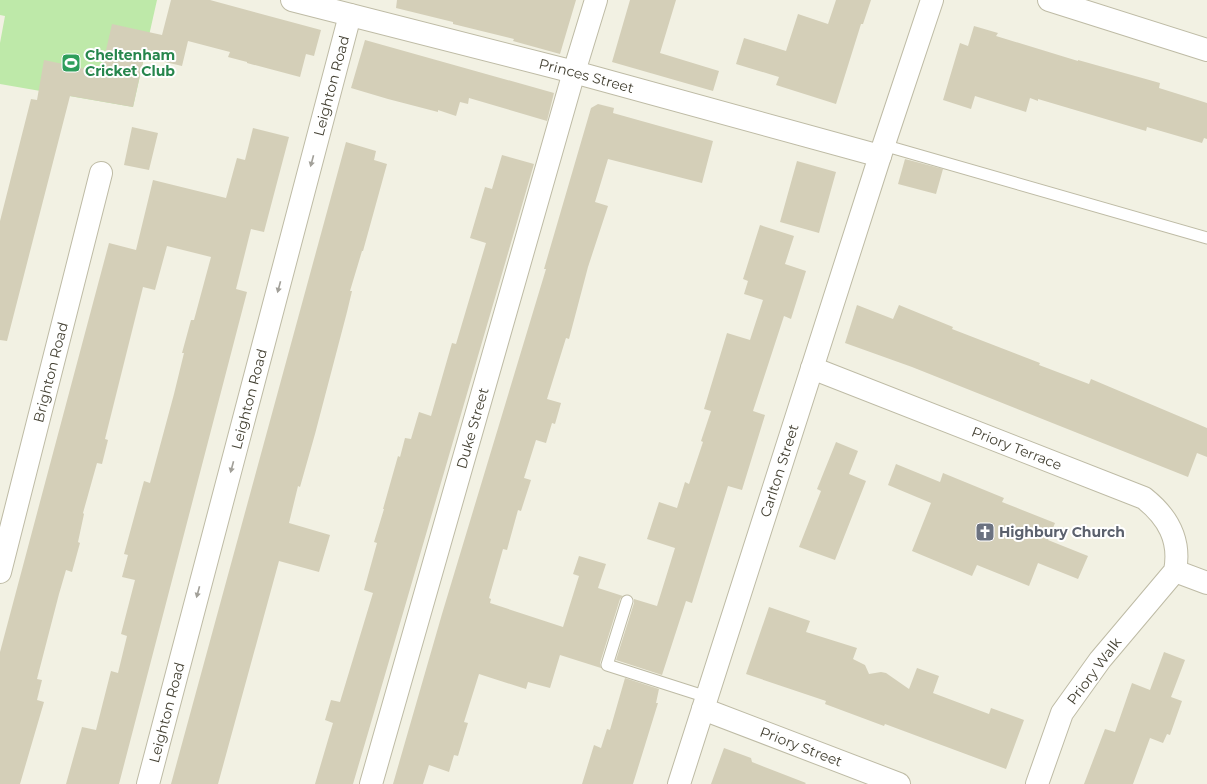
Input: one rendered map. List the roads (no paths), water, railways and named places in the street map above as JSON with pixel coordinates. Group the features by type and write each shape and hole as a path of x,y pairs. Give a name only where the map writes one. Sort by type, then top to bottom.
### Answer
{"street":[{"name":"Duke Street","path":"371,784 574,72 596,0"},
{"name":"Carlton Street","path":"679,784 881,151 932,0"},
{"path":"1049,0 1207,50"},
{"name":"Princes Street","path":"297,1 881,151"},
{"name":"Leighton Road","path":"148,784 350,15"},
{"name":"Brighton Road","path":"0,572 101,173"},
{"name":"Priory Terrace","path":"812,368 1144,498 1156,508 1165,519 1172,533 1176,554 1175,571"},
{"path":"1175,571 1207,583"},
{"name":"Priory Walk","path":"1037,784 1062,713 1100,660 1175,571"},
{"name":"Priory Street","path":"705,703 899,784"}],"lane":[{"path":"881,151 1207,238"},
{"path":"627,601 607,665 705,703"}],"place":[{"name":"Cheltenham Cricket Club","path":"71,63"},
{"name":"Highbury Church","path":"985,532"}]}
